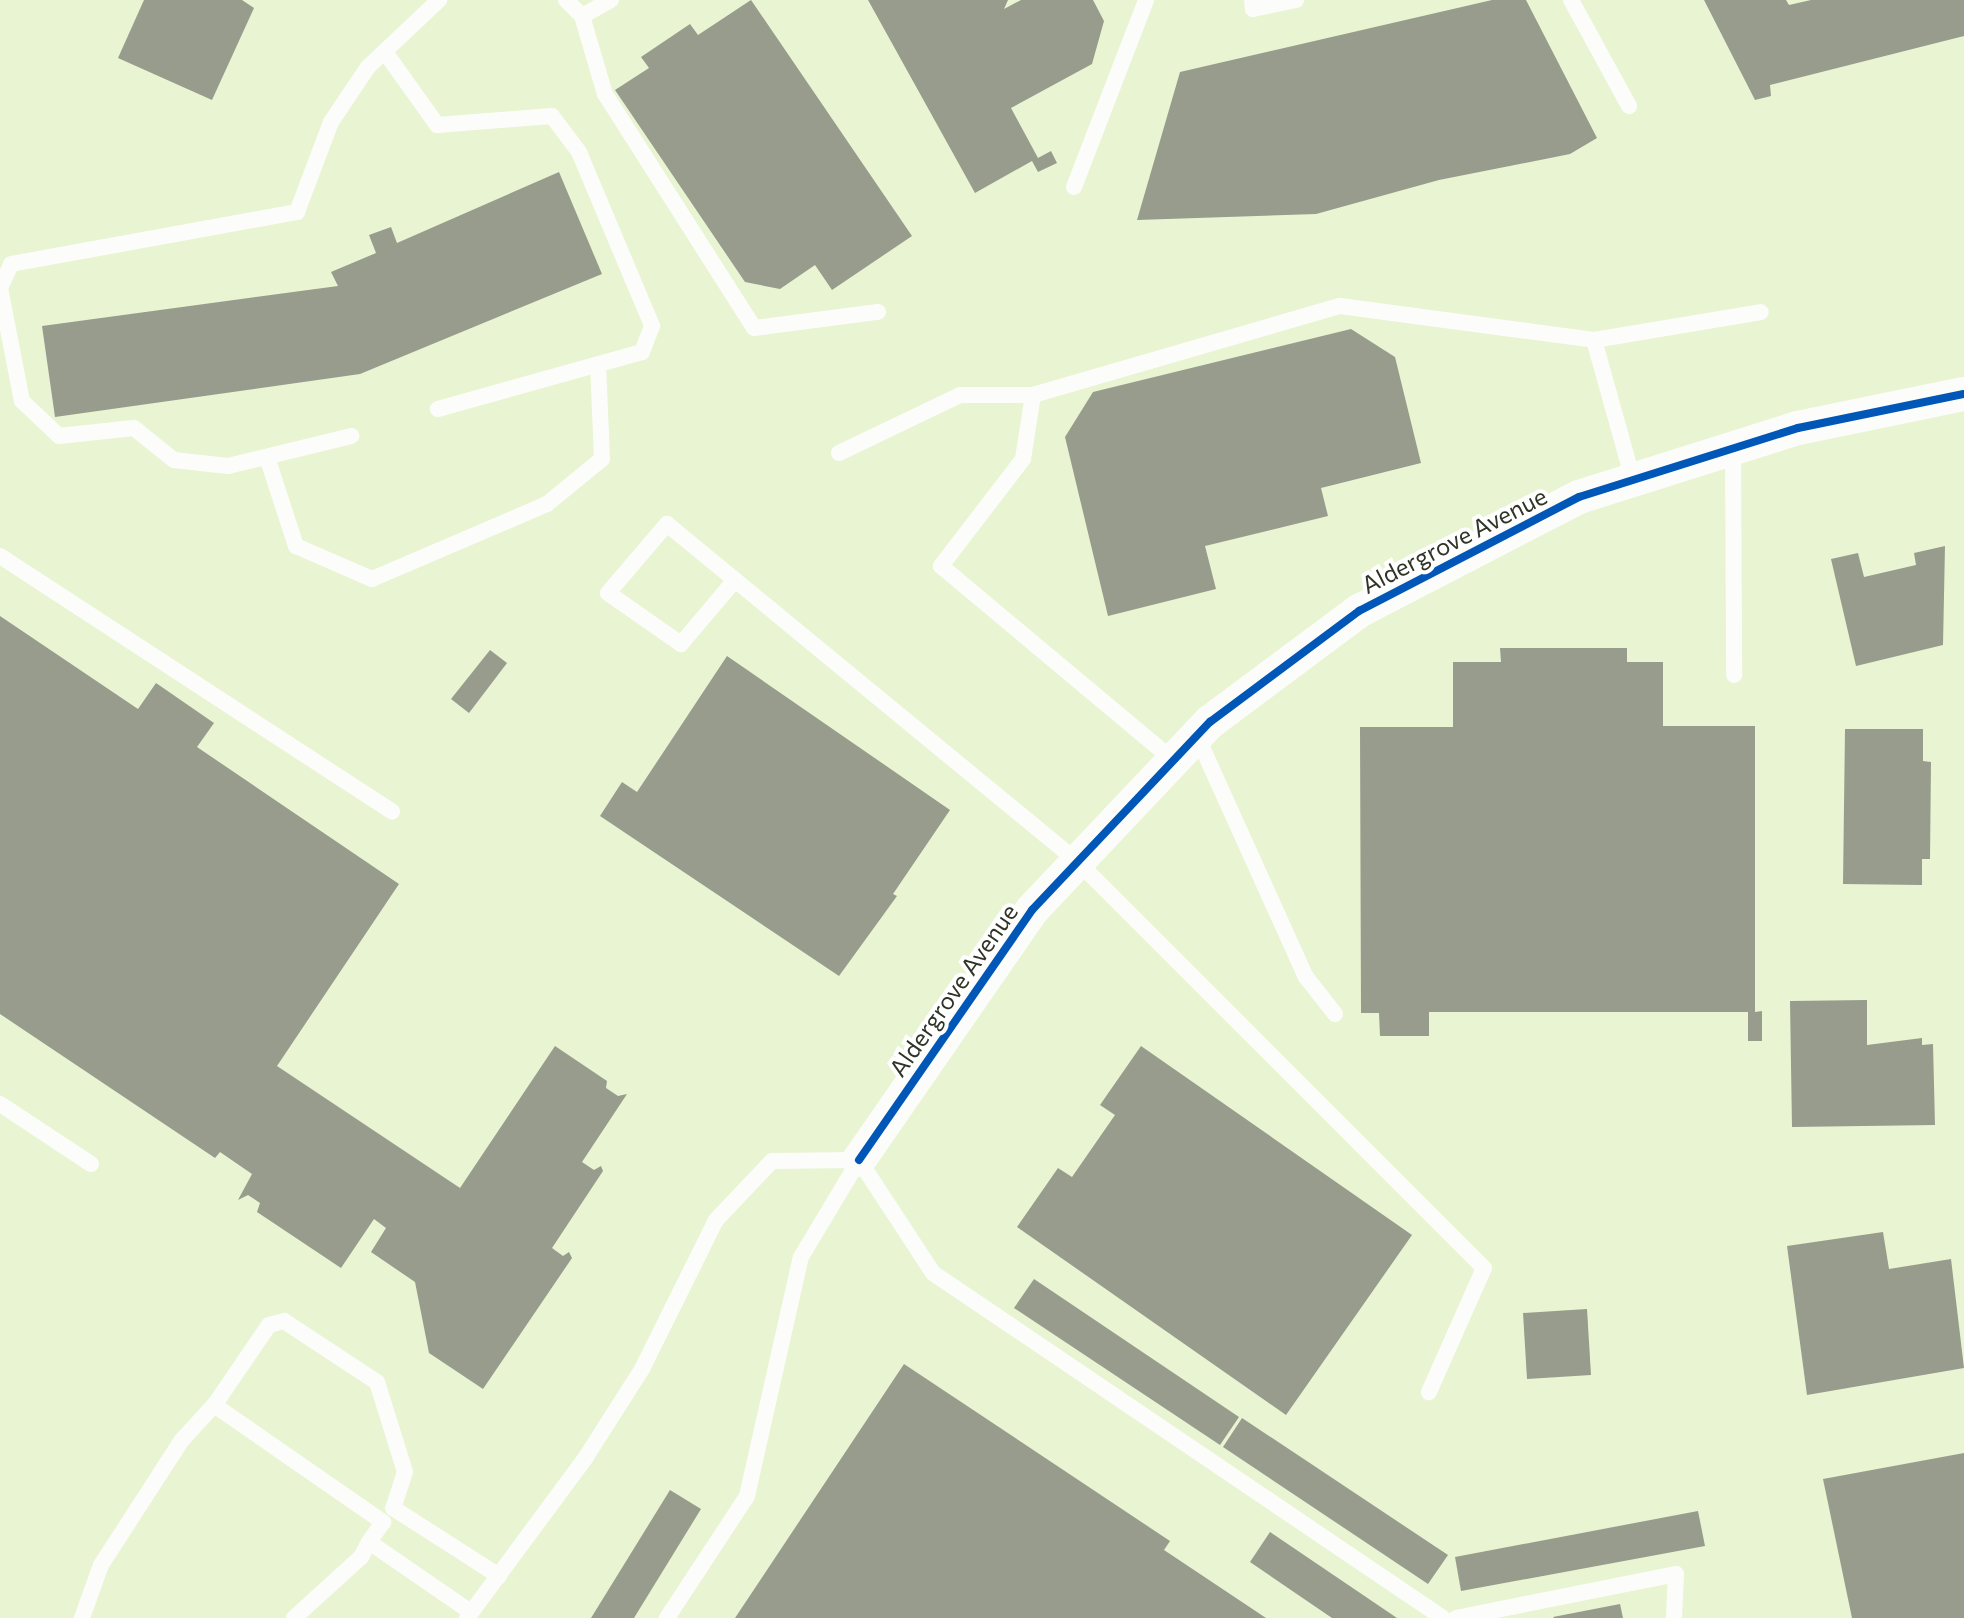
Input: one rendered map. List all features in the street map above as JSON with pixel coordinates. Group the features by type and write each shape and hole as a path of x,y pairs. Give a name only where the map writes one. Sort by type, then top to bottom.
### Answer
{"street":[{"name":"Aldergrove Avenue","path":"859,1160 1032,910 1197,736 1359,611 1579,497 1798,428 1964,394"}],"lane":[{"path":"351,436 228,466 174,460 134,428 59,436 22,401 0,288 11,264 297,212 331,122 368,67 439,0"},
{"path":"566,0 582,16 605,94 754,328 878,312"},
{"path":"582,16 611,0"},
{"path":"1074,187 1146,0"},
{"path":"1252,0 1253,9 1296,0"},
{"path":"1571,0 1629,106"},
{"path":"385,52 437,125 552,116 579,152 652,326 642,352 438,409"},
{"path":"839,453 960,395 1033,395 1340,306 1594,340 1761,312"},
{"path":"1594,340 1633,480"},
{"path":"267,457 296,546 372,579 547,504 602,459 598,364"},
{"path":"1033,395 1023,459 941,566 1174,761"},
{"path":"1733,449 1734,675"},
{"path":"735,580 681,644 608,593 667,524 1078,862 1484,1268 1429,1392"},
{"path":"0,556 392,812"},
{"path":"1197,736 1306,977 1335,1014"},
{"path":"0,1104 91,1164"},
{"path":"369,1542 469,1615 642,1369 716,1220 772,1161 859,1160"},
{"path":"667,1618 747,1496 801,1257 859,1160"},
{"path":"859,1160 933,1273 1443,1618"},
{"path":"82,1618 101,1565 182,1440 213,1407 269,1325 284,1321 377,1382 405,1472 388,1515 361,1557 294,1618"},
{"path":"213,1407 388,1515 499,1576"},
{"path":"1456,1618 1676,1574 1674,1618"}],"shaded area":[{"path":"0,0 1964,0 1964,1618 0,1618"}],"building":[{"path":"144,0 242,0 254,8 212,100 118,58"},
{"path":"751,0 912,236 832,290 815,265 780,289 745,282 615,90 649,68 641,57 690,24 698,35"},
{"path":"868,0 1008,0 1004,9 1021,0 1093,0 1104,21 1092,64 1011,108 1038,158 1051,151 1057,163 1038,172 1032,161 975,193"},
{"path":"1492,0 1526,0 1597,138 1570,154 1439,180 1316,214 1137,220 1180,72"},
{"path":"1704,0 1786,0 1789,5 1811,0 1964,0 1964,36 1770,85 1771,96 1755,100"},
{"path":"559,172 602,274 360,374 55,417 42,326 338,286 331,272 376,253 369,235 391,227 397,243"},
{"path":"1351,329 1395,357 1421,463 1321,488 1328,516 1205,546 1216,589 1108,616 1065,437 1093,392"},
{"path":"1945,546 1943,645 1856,666 1831,559 1858,553 1864,577 1916,565 1914,553"},
{"path":"0,616 138,709 156,683 214,723 197,747 399,884 277,1066 460,1188 555,1046 607,1081 606,1088 618,1096 627,1094 582,1162 594,1170 601,1166 603,1171 552,1248 563,1256 569,1252 572,1258 483,1389 429,1353 415,1282 371,1252 386,1228 374,1219 341,1268 257,1212 260,1203 248,1195 238,1200 252,1174 220,1152 215,1158 0,1014"},
{"path":"1500,648 1627,648 1627,662 1663,662 1663,726 1755,726 1755,1012 1762,1011 1762,1041 1748,1041 1748,1012 1429,1012 1429,1036 1380,1036 1379,1013 1361,1013 1360,727 1453,727 1453,662 1501,662"},
{"path":"490,650 507,663 469,713 451,699"},
{"path":"727,656 950,810 893,894 897,896 839,976 600,816 622,782 637,792"},
{"path":"1845,729 1923,729 1923,761 1931,762 1930,859 1922,859 1922,885 1843,884"},
{"path":"1867,1000 1867,1045 1922,1038 1922,1045 1933,1044 1935,1125 1792,1127 1790,1001"},
{"path":"1141,1046 1412,1235 1286,1415 1017,1227 1058,1168 1072,1177 1115,1115 1100,1105"},
{"path":"1883,1232 1889,1269 1951,1259 1964,1368 1807,1395 1787,1246"},
{"path":"1034,1279 1239,1417 1220,1445 1014,1308"},
{"path":"1587,1309 1591,1375 1527,1379 1523,1313"},
{"path":"904,1364 1170,1541 1164,1550 1266,1618 735,1618"},
{"path":"1242,1418 1448,1555 1428,1584 1223,1447"},
{"path":"1964,1453 1964,1618 1852,1618 1823,1479"},
{"path":"670,1490 701,1509 634,1618 591,1618"},
{"path":"1698,1511 1705,1546 1461,1591 1455,1557"},
{"path":"1270,1532 1397,1618 1332,1618 1250,1562"},
{"path":"1620,1604 1623,1618 1553,1617"}],"cycle path":[{"path":"859,1160 1032,910 1210,722 1359,611 1579,497 1798,428 1964,394"}]}
